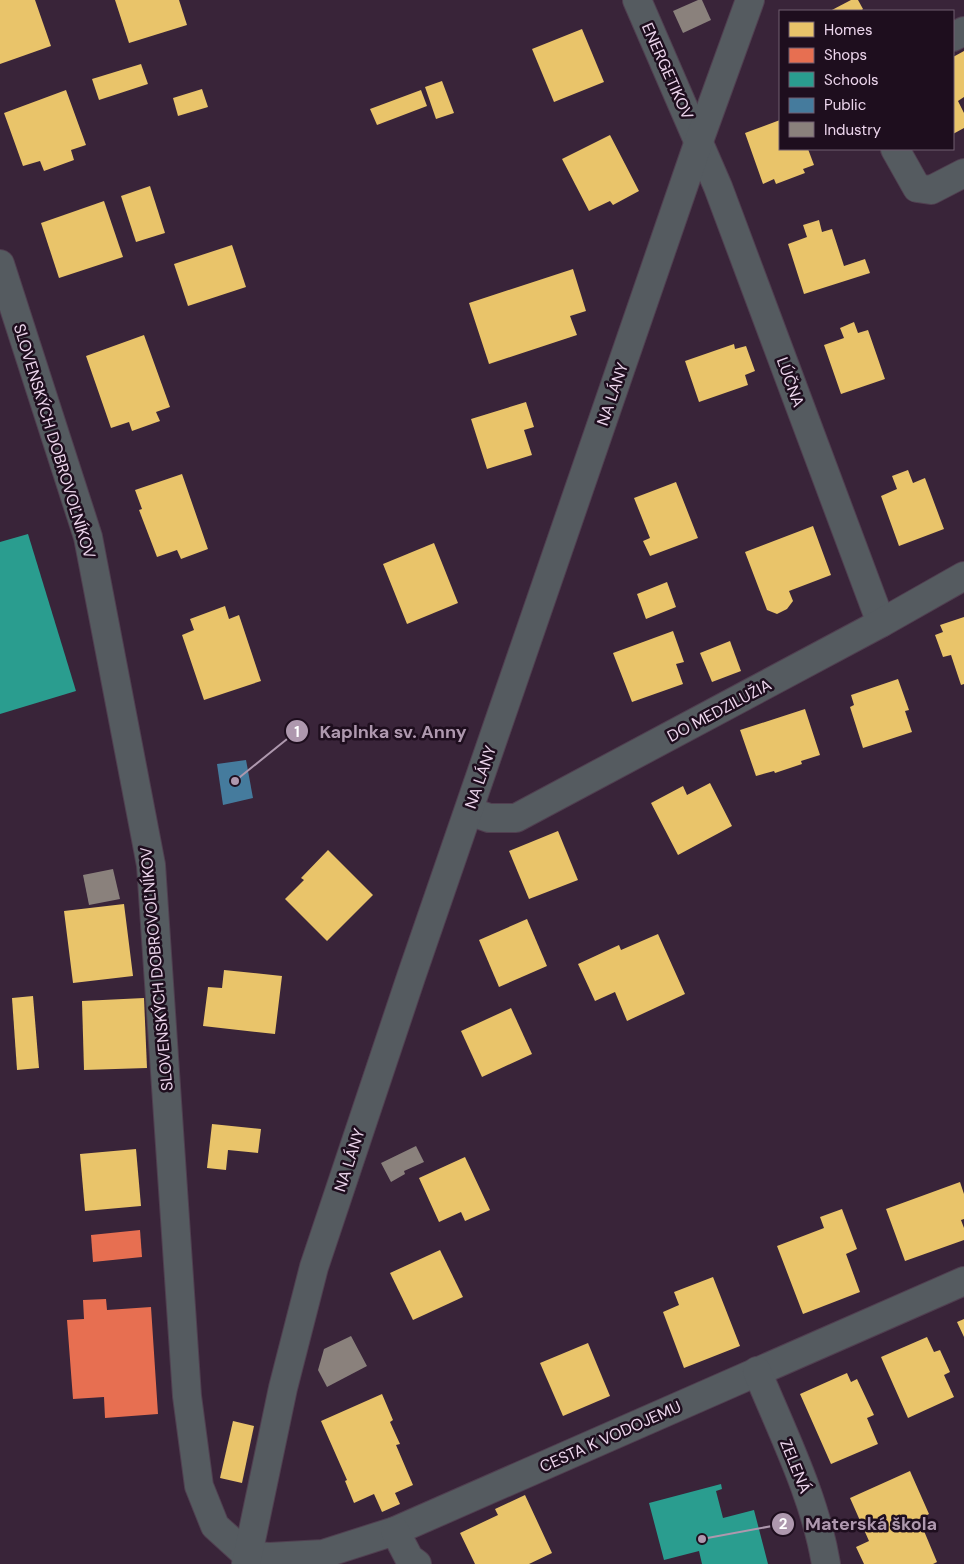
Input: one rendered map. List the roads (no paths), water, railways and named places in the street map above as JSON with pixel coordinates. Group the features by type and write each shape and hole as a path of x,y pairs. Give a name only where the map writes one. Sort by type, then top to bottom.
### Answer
{"street":[{"name":"ENERGETIKOV","path":"637,0 659,80 699,141"},
{"name":"NA LÁNY","path":"247,1560 283,1388 314,1267 362,1118 699,141 750,0"},
{"name":"LÚČNA","path":"699,141 718,187 881,623"},
{"path":"896,150 917,188 931,190 964,173"},
{"name":"SLOVENSKÝCH DOBROVOĽNÍKOV","path":"0,264 88,537 152,875 187,1396 192,1441 199,1486 214,1526 247,1560"},
{"name":"DO MEDZILUŽIA","path":"468,811 489,818 516,818 881,623 964,576"},
{"name":"CESTA K VODOJEMU","path":"247,1560 323,1554 395,1531 964,1281"},
{"name":"ZELENÁ","path":"757,1371 805,1486 822,1540 826,1564"},
{"path":"395,1531 410,1558 417,1564"}],"place":[{"name":"Kaplnka sv. Anny","path":"235,781"},
{"name":"Materská škola","path":"702,1539"}]}
